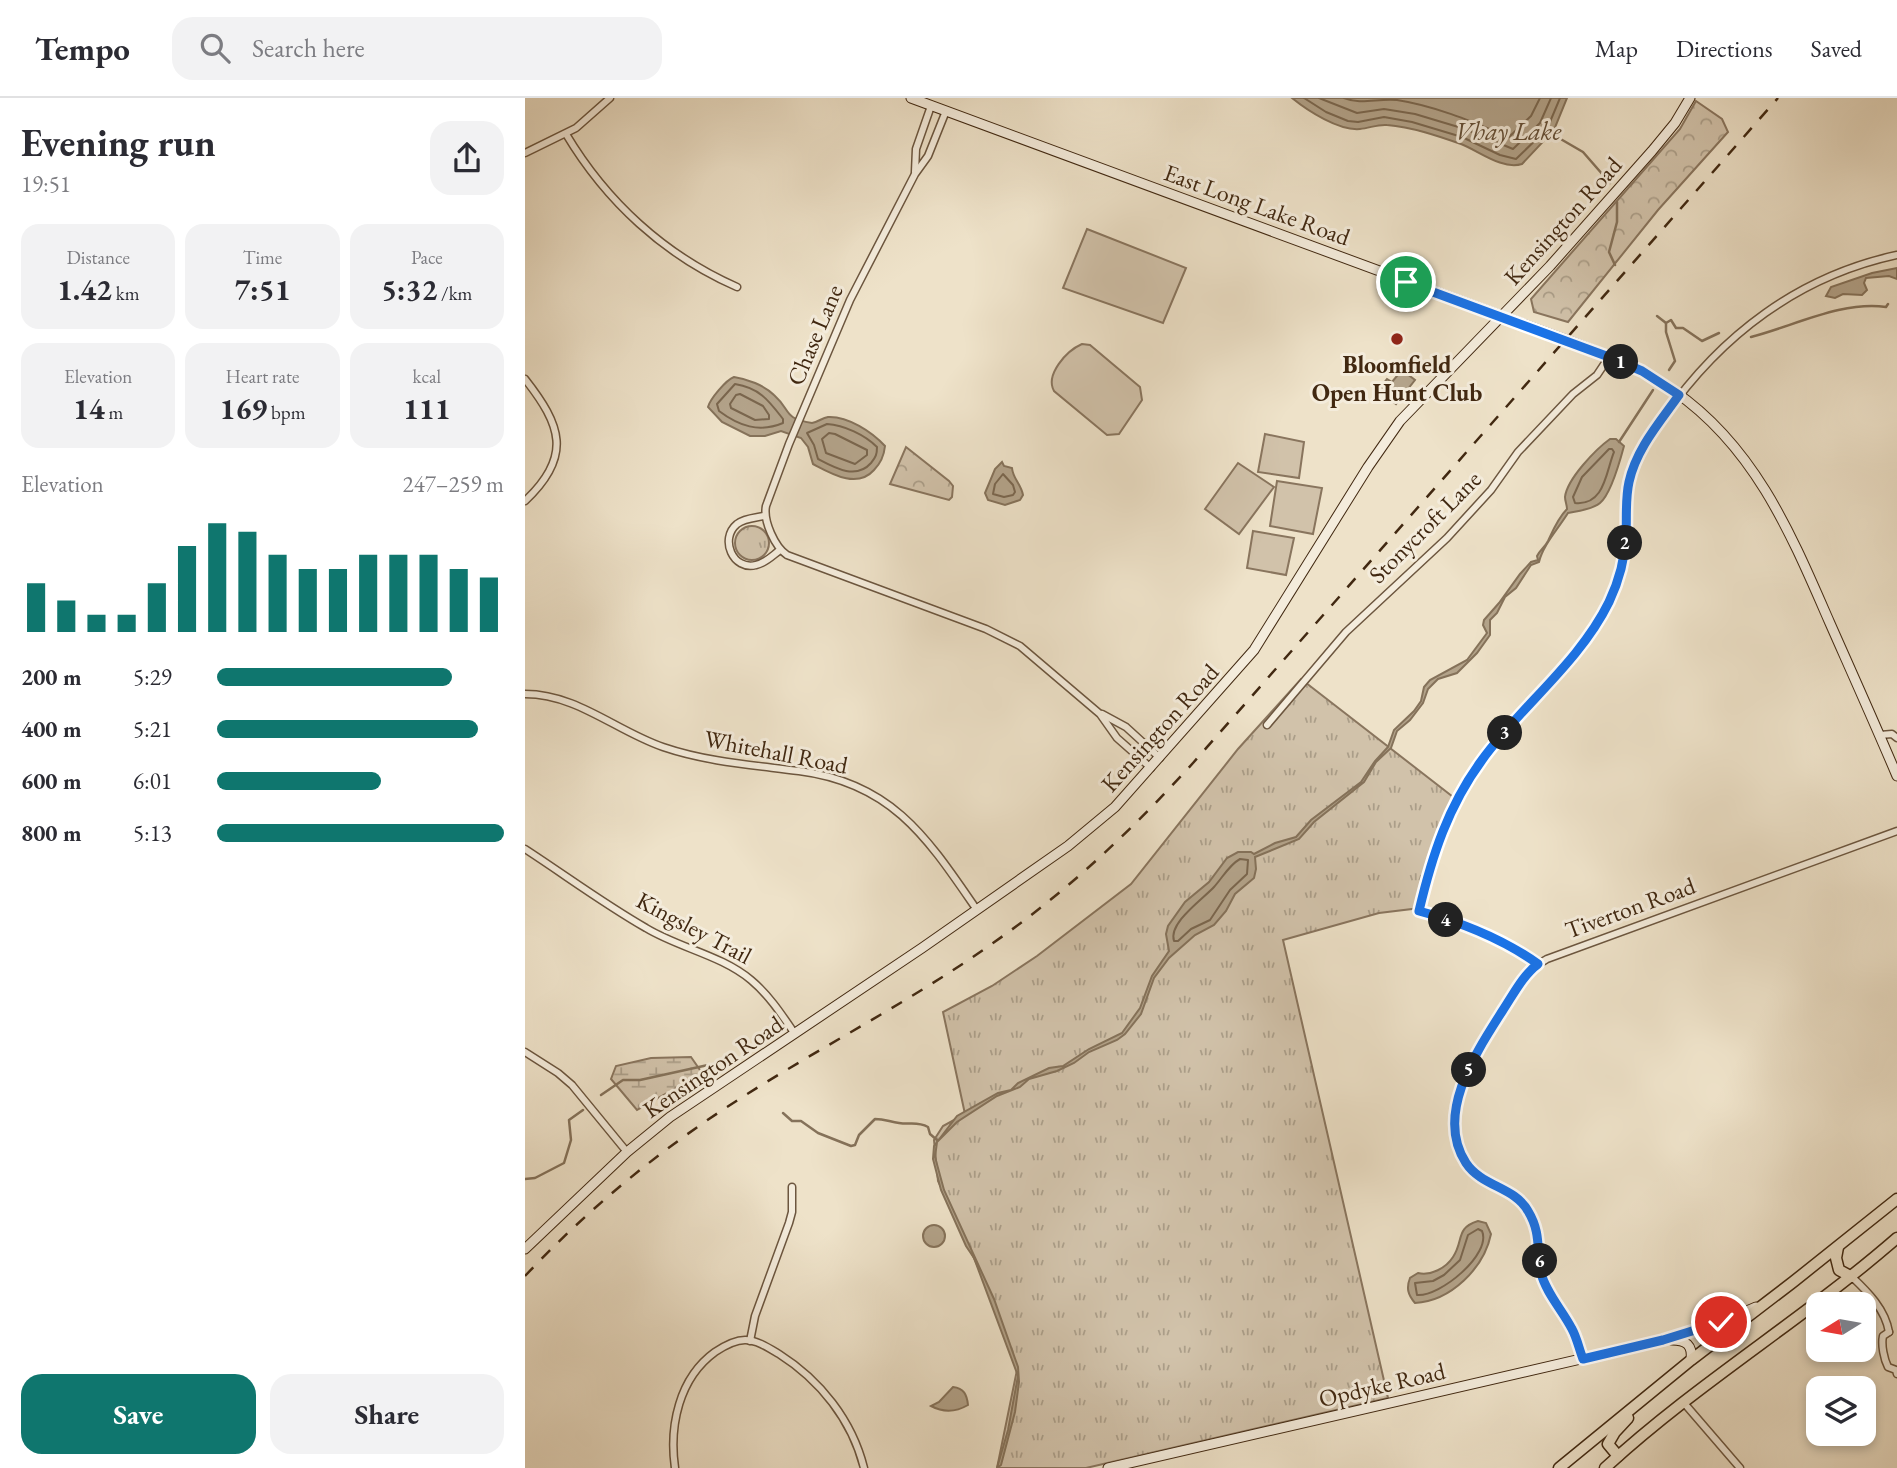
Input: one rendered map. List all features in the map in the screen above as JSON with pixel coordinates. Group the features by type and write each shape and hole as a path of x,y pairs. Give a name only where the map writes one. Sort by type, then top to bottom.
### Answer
{"main road":[{"name":"East Long Lake Road","path":"911,98 1609,357 1642,371 1679,395 1734,446 1772,498 1897,776"},
{"name":"Kensington Road","path":"525,1249 627,1152 689,1104 977,911 1098,823 1151,768 1254,650 1390,434 1422,396 1550,266 1652,151 1675,123 1690,98"},
{"path":"1559,1468 1691,1360 1897,1199"},
{"path":"1605,1468 1685,1403 1852,1277 1897,1238"},
{"path":"1838,1247 1836,1258 1839,1270 1852,1277"},
{"name":"Opdyke Road","path":"1108,1468 1663,1340 1710,1327 1761,1305"},
{"path":"1663,1340 1685,1341 1691,1348 1691,1360"},
{"path":"1618,1456 1608,1444 1609,1439 1670,1377"}],"street":[{"path":"525,153 566,134 592,116 610,98"},
{"name":"Chase Lane","path":"915,174 916,149 931,106"},
{"name":"Chase Lane","path":"764,516 789,444 858,283 915,174 928,156 946,111"},
{"path":"566,134 595,178 636,222 691,264 737,287"},
{"path":"1538,964 1519,951 1488,937 1419,911 1438,839 1448,816 1483,758 1578,649 1608,603 1623,563 1627,494 1632,472 1646,443 1679,395 1726,344 1776,305 1832,275 1897,255"},
{"name":"Stonycroft Lane","path":"1267,725 1346,632 1447,538 1491,490 1518,452 1573,394 1597,374 1609,357"},
{"path":"525,379 549,413 555,425 557,440 556,453 547,474 525,501"},
{"path":"780,550 766,561 751,566 738,561 730,552 729,535 741,522 764,516 780,550 787,555 1006,638 1039,660 1100,714 1117,738 1151,768"},
{"name":"Whitehall Road","path":"525,694 564,699 624,730 671,750 725,762 818,774 863,789 911,822 933,848 977,911"},
{"path":"1100,714 1126,727 1160,758"},
{"path":"1880,735 1892,734 1897,738"},
{"name":"Tiverton Road","path":"1583,1359 1571,1327 1542,1277 1537,1233 1529,1212 1519,1198 1481,1178 1471,1169 1461,1151 1456,1128 1456,1110 1478,1049 1519,985 1538,964 1598,939 1897,831"},
{"name":"Kingsley Trail","path":"525,849 646,928 740,972 766,995 795,1034"},
{"path":"525,1052 572,1085 627,1152"},
{"path":"750,1341 755,1316 789,1223 792,1187"},
{"path":"1852,1277 1882,1310 1889,1332"},
{"path":"1897,1333 1889,1332 1882,1340 1886,1363 1892,1370 1897,1371"},
{"path":"675,1468 672,1446 674,1425 689,1380 703,1362 721,1348 740,1340 750,1341 779,1354 801,1369 820,1387 851,1433 864,1468"},
{"path":"1685,1403 1740,1468"}],"green space":[{"path":"1696,101 1722,119 1728,132 1658,210 1568,322 1534,312 1531,299 1680,129"},
{"path":"1087,229 1186,268 1163,323 1063,288"},
{"path":"1082,344 1090,345 1140,387 1142,400 1119,434 1107,435 1054,391 1052,378 1059,364"},
{"path":"1265,434 1304,442 1299,478 1258,472"},
{"path":"906,447 949,481 953,486 949,500 890,484"},
{"path":"1238,463 1274,487 1239,534 1205,509"},
{"path":"1277,481 1322,488 1313,534 1270,526"},
{"path":"752,526 764,531 769,543 764,555 752,560 740,555 735,543 740,531"},
{"path":"1253,531 1294,538 1286,575 1247,568"},
{"path":"1301,679 1457,800 1446,821 1420,908 1379,913 1283,940 1388,1398 1086,1468 997,1468 1017,1370 980,1271 938,1181 934,1140 943,1126 965,1114 943,1012 992,986 1037,956 1131,884 1238,749"},
{"path":"691,1057 702,1073 637,1110 611,1079 616,1066 651,1058"}],"water":[{"name":"Vhay Lake","path":"1292,98 1567,98 1554,130 1522,164 1514,165 1499,162 1461,144 1415,130 1384,125 1360,129 1343,127 1315,114"},
{"path":"1897,268 1897,279 1889,276 1866,278 1864,283 1867,290 1862,295 1843,294 1835,298 1826,296 1831,287 1872,273"},
{"path":"1402,370 1415,380 1396,404 1378,390 1387,379 1392,382"},
{"path":"734,377 765,388 796,419 812,423 836,417 859,426 885,446 880,462 867,476 844,478 813,464 808,447 801,438 781,431 765,436 750,436 722,422 708,407 719,390"},
{"path":"1610,439 1616,439 1624,446 1615,477 1604,499 1584,510 1568,513 1547,543 1558,520 1567,509 1565,497 1576,473 1597,450"},
{"path":"1002,462 1004,466 1012,468 1023,495 1020,500 1005,505 988,500 985,493 995,469"},
{"path":"1547,543 1539,562 1531,565 1490,620 1490,635 1477,653 1457,673 1438,679 1428,689 1423,703 1397,731 1391,748 1376,762 1364,782 1314,822 1299,839 1255,857 1254,878 1235,894 1214,925 1195,935 1169,958 1154,978 1141,1014 1125,1034 1089,1052 1074,1063 1029,1079 1020,1087 997,1096 957,1122 937,1142 957,1116 1049,1068 1063,1066 1089,1049 1122,1033 1140,1008 1152,976 1169,951 1166,934 1168,926 1185,902 1209,882 1227,858 1238,852 1254,854 1275,843 1296,837 1311,820 1361,782 1375,761 1388,747 1394,730 1421,701 1424,687 1430,680 1467,660 1487,633 1484,620 1520,574 1531,562 1538,560 1537,556"},
{"path":"937,1142 935,1157 944,1190 994,1299 1018,1367 1019,1382 1015,1412 1001,1465 997,1468 1008,1430 1018,1376 974,1258 941,1190 933,1159"},
{"path":"1478,1221 1486,1223 1491,1234 1481,1259 1473,1270 1453,1289 1441,1296 1415,1303 1408,1291 1410,1278 1418,1273 1433,1272 1446,1265 1456,1251 1463,1231"},
{"path":"934,1225 942,1228 945,1236 942,1244 934,1247 926,1244 923,1236 926,1228"},
{"path":"953,1387 964,1393 968,1405 950,1411 931,1406 939,1402"}],"waterway":[{"path":"1552,134 1583,152 1610,183"},
{"path":"1615,265 1609,252 1617,222 1617,202"},
{"path":"1751,337 1835,311 1853,307 1886,307 1888,304"},
{"path":"1657,316 1666,323"},
{"path":"1669,370 1675,361 1666,323 1671,320 1676,328 1683,328 1702,341 1719,333"},
{"path":"1619,442 1653,390"},
{"path":"601,1095 623,1080 640,1080 731,1062"},
{"path":"525,1179 535,1178 564,1163 571,1140 569,1120 583,1110"},
{"path":"783,1113 792,1121 801,1121 818,1133 851,1146 855,1145 859,1135 875,1119 924,1125 937,1140"}],"railway":[{"path":"525,1276 627,1180 683,1137 772,1078 963,964 1021,923 1123,836 1193,763 1778,98"}],"place":[{"name":"Bloomfield Open Hunt Club","path":"1397,339"}],"route":[{"path":"1406,282 1609,357 1642,371 1679,395 1646,443 1632,472 1627,494 1623,563 1608,603 1592,632 1483,758 1462,789 1438,839 1419,911 1500,942 1538,964 1519,985 1478,1049 1459,1096 1455,1120 1461,1151 1471,1169 1481,1178 1519,1198 1529,1212 1537,1233 1542,1277 1571,1327 1583,1359 1663,1340 1721,1322"}]}
